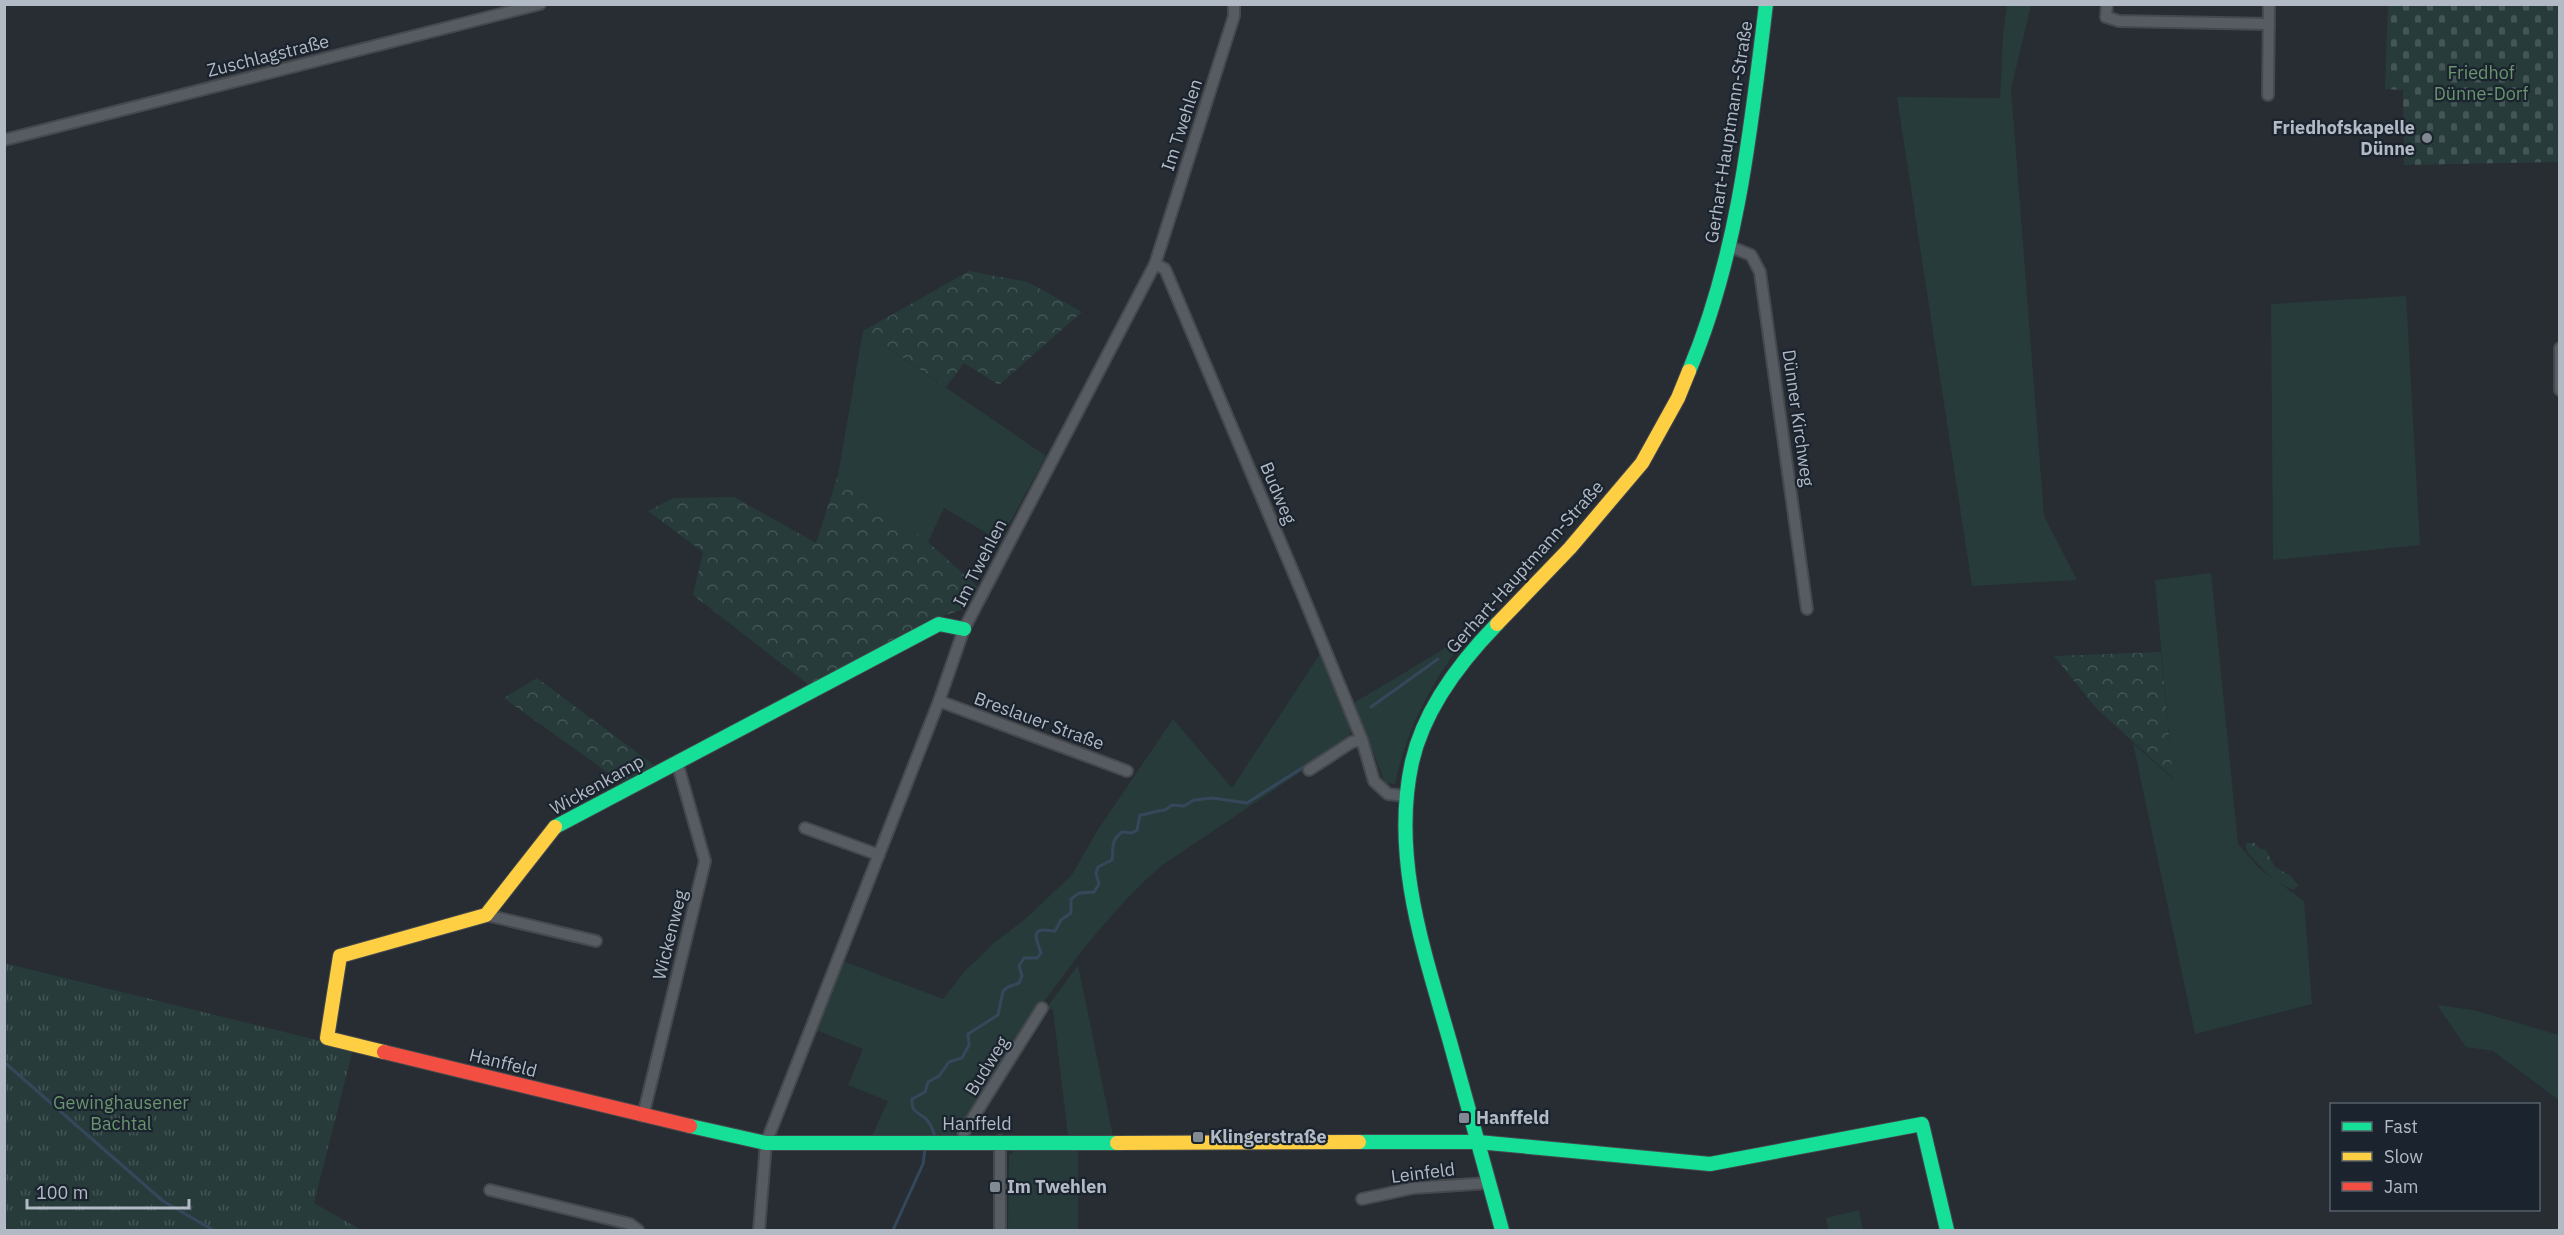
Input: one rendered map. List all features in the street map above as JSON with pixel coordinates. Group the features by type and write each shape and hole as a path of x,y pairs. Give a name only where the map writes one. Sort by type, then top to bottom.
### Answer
{"street":[{"name":"Zuschlagstraße","path":"4,140 540,4"},
{"name":"Im Twehlen","path":"759,1230 766,1143 939,701 964,629 1155,264 1234,16 1234,4"},
{"name":"Gerhart-Hauptmann-Straße","path":"1502,1230 1422,942 1407,877 1403,842 1406,796 1416,744 1435,704 1459,664 1482,637 1567,552 1647,455 1681,396 1709,323 1731,247 1739,208 1766,4"},
{"path":"2107,4 2106,17 2119,21 2269,24"},
{"path":"2268,95 2270,4"},
{"name":"Dünner Kirchweg","path":"1731,247 1751,255 1760,272 1807,609"},
{"name":"Budweg","path":"1155,264 1165,269 1302,593 1362,740 1374,781 1388,794 1406,796"},
{"path":"2559,348 2559,390"},
{"name":"Wickenkamp","path":"486,915 554,828 939,624 964,629"},
{"name":"Breslauer Straße","path":"939,701 1127,771"},
{"path":"1309,770 1352,742 1362,740"},
{"name":"Wickenweg","path":"643,1116 705,861 677,762"},
{"path":"806,828 879,855"},
{"path":"486,915 596,941"},
{"name":"Hanffeld","path":"486,915 340,956 327,1038 643,1116 766,1143 1478,1142 1710,1164 1922,1124 1947,1230"},
{"name":"Budweg","path":"962,1142 964,1132 1042,1008"},
{"path":"1000,1141 1000,1230"},
{"name":"Leinfeld","path":"1362,1199 1413,1188 1489,1184"},
{"path":"490,1190 630,1224 638,1230"}],"green space":[{"path":"2007,5 2031,5 2011,89 2044,516 2077,580 1972,586 1897,97 2000,98"},
{"name":"Friedhof Dünne-Dorf","path":"2388,5 2559,5 2559,162 2404,165 2403,90 2385,89"},
{"path":"969,271 1028,282 1082,312 999,385 964,363 946,387 863,331"},
{"path":"2406,296 2420,545 2273,560 2271,304"},
{"path":"863,331 1046,456 1000,541 944,508 928,542 838,475"},
{"path":"838,475 928,542 978,587 964,609 931,620 809,685 693,595 703,552 648,511 673,498 734,497 816,543"},
{"path":"2211,573 2238,844 2260,869 2304,901 2312,1004 2195,1034 2133,743 2173,779 2155,580"},
{"path":"1457,641 1461,644 1429,693 1412,728 1395,784 1385,783 1354,703"},
{"path":"2161,652 2173,778 2096,708 2054,656"},
{"path":"1320,654 1348,720 1351,738 1161,866 1130,896 1075,960 1025,1029 954,1135 872,1136 888,1101 848,1085 863,1049 816,1030 843,961 943,999 964,972 995,942 1024,920 1072,875 1097,831 1173,719 1232,788"},
{"path":"537,678 655,766 622,783 504,698"},
{"path":"2246,843 2255,843 2259,848 2266,850 2275,867 2291,876 2298,885 2294,890 2280,883 2262,868 2246,850"},
{"name":"Gewinghausener Bachtal","path":"4,963 353,1049 314,1203 361,1230 5,1230"},
{"path":"1078,965 1113,1136 1068,1136 1053,1009 1046,1009"},
{"path":"2437,1005 2473,1010 2559,1035 2559,1100 2493,1051 2466,1047"},
{"path":"1078,1146 1078,1230 1008,1230 1009,1155 1016,1150"},
{"path":"1859,1210 1863,1230 1829,1230 1826,1218"}],"waterway":[{"path":"1371,707 1438,659"},
{"path":"935,1136 925,1118 914,1109 912,1099 925,1092 928,1082 939,1076 949,1062 962,1058 969,1045 968,1034 998,1015 1003,991 1019,983 1022,976 1019,966 1024,958 1037,958 1041,953 1036,938 1037,932 1040,930 1055,931 1061,920 1071,913 1071,899 1079,893 1094,892 1099,884 1096,873 1098,867 1112,860 1113,844 1118,835 1122,832 1132,833 1137,830 1140,815 1165,810 1172,805 1184,806 1194,800 1213,798 1247,803 1346,740"},
{"path":"4,1062 163,1201 213,1230"},
{"path":"893,1230 923,1164 925,1149"}],"traffic: fast":[{"path":"1689,371 1706,327 1731,237 1748,144 1766,4"},
{"path":"555,827 939,624 964,629"},
{"path":"1497,624 1457,670 1425,723 1412,762 1405,833 1413,904 1421,938 1502,1230"},
{"path":"1359,1142 1478,1142 1710,1164 1922,1124 1947,1230"},
{"path":"690,1126 766,1143 1117,1143"}],"traffic: slow":[{"path":"1497,624 1570,548 1642,463 1678,398 1689,371"},
{"path":"384,1052 327,1038 340,956 486,915 555,827"},
{"path":"1117,1143 1359,1142"}],"traffic: jam":[{"path":"384,1052 690,1126"}],"place":[{"name":"Friedhofskapelle Dünne","path":"2427,138"},
{"name":"Hanffeld","path":"1464,1118"},
{"name":"Klingerstraße","path":"1198,1137"},
{"name":"Im Twehlen","path":"995,1187"}]}
